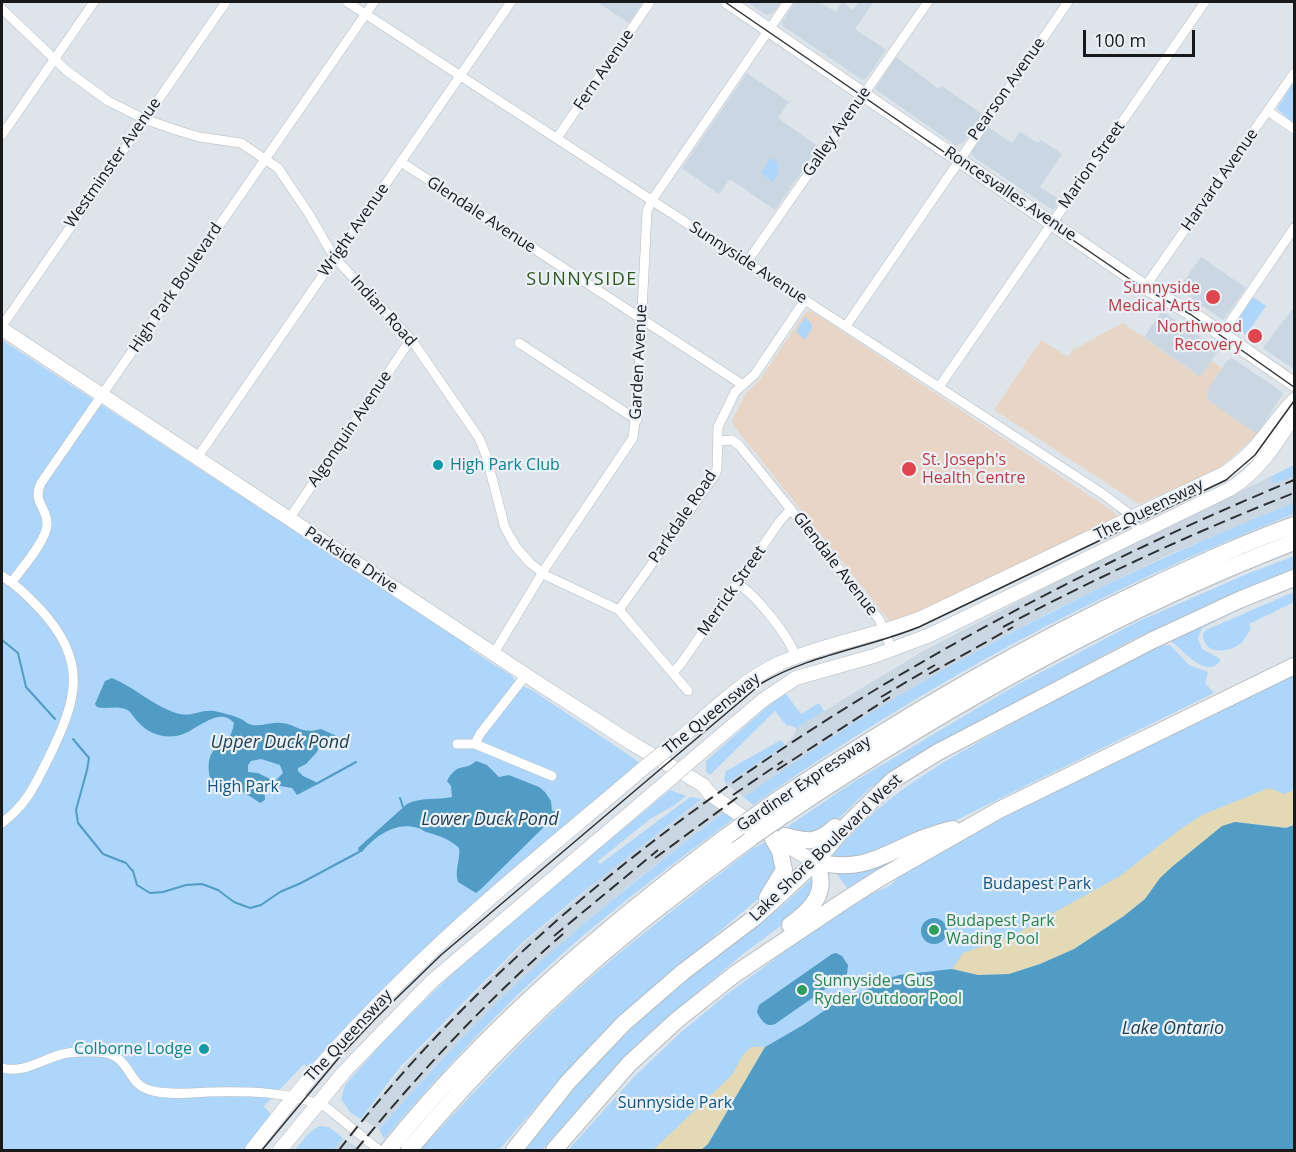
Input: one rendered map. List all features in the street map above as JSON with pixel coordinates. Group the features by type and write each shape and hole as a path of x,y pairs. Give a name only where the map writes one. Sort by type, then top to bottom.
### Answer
{"highway":[{"name":"Gardiner Expressway","path":"388,1150 411,1140 560,992 655,910 752,837 778,809 886,728 1084,618 1179,573 1294,525"},
{"name":"Gardiner Expressway","path":"411,1140 469,1058 540,988 618,920 727,836 1042,658 1148,604 1294,542"},
{"name":"Lake Shore Boulevard West","path":"514,1150 568,1082 624,1023 682,972 754,918 815,862 844,828 893,780 938,752 1151,641 1239,600 1294,578"},
{"path":"554,1150 593,1103 646,1048 718,987 768,951 880,878 982,820 1294,666"},
{"path":"754,918 784,870 779,836 806,841 820,839 863,800 893,780"},
{"path":"815,862 843,866 863,864 884,857 926,837 982,820"},
{"path":"768,951 789,926 806,913 815,901 821,884 820,871 815,862"}],"main road":[{"name":"Roncesvalles Avenue","path":"728,2 1145,287 1222,334 1294,384"},
{"name":"Parkside Drive","path":"2,327 526,675 633,744 704,785 710,794 779,836 815,862"},
{"name":"The Queensway","path":"252,1150 332,1053 425,958 646,766 742,686 762,673 796,657 885,632 950,606 1233,468 1260,444 1294,400"},
{"name":"The Queensway","path":"280,1150 317,1103 374,1039 440,974 763,700 796,678 892,650 930,635 1230,489 1247,477 1276,445 1294,416"}],"street":[{"path":"2,135 94,2"},
{"name":"Westminster Avenue","path":"2,327 225,2"},
{"name":"Sunnyside Avenue","path":"347,2 1103,494 1125,509 1140,533"},
{"name":"High Park Boulevard","path":"12,582 46,532 47,520 38,497 40,486 374,2"},
{"name":"Wright Avenue","path":"197,458 512,2"},
{"name":"Fern Avenue","path":"557,138 650,2"},
{"name":"Garden Avenue","path":"494,653 542,573 633,438 636,420 647,211 652,200 788,2"},
{"name":"Galley Avenue","path":"747,262 928,2"},
{"name":"Pearson Avenue","path":"846,326 1068,2"},
{"name":"Marion Street","path":"939,387 1205,2"},
{"name":"Indian Road","path":"2,9 54,60 95,92 144,119 186,134 242,143 281,171 334,257 411,339 479,438 486,455 505,528 525,557 542,573 619,610 688,691"},
{"name":"Harvard Avenue","path":"1145,287 1294,73"},
{"path":"1268,111 1294,129"},
{"name":"Glendale Avenue","path":"401,162 742,385"},
{"path":"1222,334 1294,228"},
{"name":"Parkdale Road","path":"619,610 715,475 718,427 735,392 755,374 805,300"},
{"name":"Algonquin Avenue","path":"289,519 411,339"},
{"path":"519,343 636,420"},
{"name":"Glendale Avenue","path":"718,441 732,440 739,445 870,607 885,632 892,650"},
{"name":"Merrick Street","path":"673,672 791,509"},
{"path":"2,576 12,582 46,616 60,634 70,657 73,683 71,705 59,737 26,801 2,823"},
{"path":"737,583 747,590 780,630 796,657"},
{"path":"475,744 480,734 526,675"},
{"path":"457,744 475,744 552,776"},
{"path":"2,1068 11,1070 27,1068 64,1053 102,1052 119,1058 134,1080 143,1088 154,1092 245,1091 294,1097 317,1103 326,1107 379,1150"}],"shaded area":[{"path":"597,2 643,2 629,23"},
{"path":"747,2 781,2 773,13 766,15"},
{"path":"795,2 820,2 836,12 842,2 853,10 859,2 873,3 855,29 886,50 866,79 862,80 783,26 782,22"},
{"path":"896,57 939,89 942,86 983,115 963,143 955,145 875,89"},
{"path":"747,73 789,102 778,118 819,147 775,210 730,179 719,194 682,168"},
{"path":"988,127 1012,143 1020,132 1038,143 1041,140 1062,154 1040,187 1060,200 1053,210 972,156 971,151"},
{"path":"1201,257 1246,288 1223,320 1178,289"},
{"path":"1294,307 1294,369 1263,348"},
{"name":"St. Joseph's Health Centre","path":"808,311 813,312 1117,516 1114,520 892,624 734,426 732,420 746,393 759,381"},
{"path":"1162,311 1219,350 1200,377 1144,337"},
{"path":"1123,323 1200,377 1212,361 1222,368 1210,385 1207,397 1210,402 1257,434 1219,469 1139,504 994,410 1041,340 1068,357 1073,350"},
{"path":"1232,358 1283,394 1257,434 1210,402 1207,396 1210,385 1227,361"},
{"path":"1294,476 1294,503 1168,555 988,645 847,727 744,797 726,784 785,745 795,734 796,728 925,650 1083,568 1270,477 1274,484"},
{"path":"705,798 724,812 637,879 568,937 498,1002 435,1066 379,1129 362,1119 407,1063 522,945 605,875"},
{"path":"343,1138 360,1150 334,1150"}],"green space":[{"path":"1294,81 1294,123 1277,109"},
{"path":"771,158 778,162 778,174 773,182 761,173"},
{"path":"1253,297 1266,306 1246,335 1233,326"},
{"path":"805,317 811,323 812,328 805,340 796,331"},
{"name":"High Park","path":"2,340 471,646 470,649 512,676 518,683 639,762 402,971 350,1022 308,1068 304,1064 264,1106 271,1115 244,1150 2,1150"},
{"path":"1294,465 1294,476 1274,484 1270,477"},
{"path":"1294,503 1294,514 1152,574 1014,643 947,680 817,761 753,805 744,797 849,726 1011,633 1179,551"},
{"path":"1294,556 1294,569 1227,596 1130,641 933,747 870,788 824,833 818,835 790,831 787,827 855,781 1013,687 1139,621"},
{"path":"1294,592 1294,602 1249,624 1251,628 1240,644 1222,651 1211,649 1204,641 1203,634 1206,630"},
{"path":"1215,619 1216,621 1202,628 1198,638 1202,649 1219,658 1220,661 1214,666 1208,667 1194,661 1169,640"},
{"path":"1170,645 1189,665 1208,672 1205,683 1214,693 879,858 835,863 833,855 874,813 896,794 944,762 1151,649"},
{"name":"Budapest Park","path":"1294,675 1294,825 1040,964 899,975 883,980 855,996 843,998 765,1047 751,1073 701,1150 568,1150 633,1078 680,1033 726,995 803,938 869,895 891,885 901,874 1006,816"},
{"path":"785,693 801,714 819,703 824,711 796,728 787,726 775,711 710,775 706,771 706,761"},
{"path":"781,740 785,745 726,784 724,779 726,771"},
{"path":"670,790 686,796 650,819 598,861 600,864 690,797 702,799 523,942 400,1067 361,1119 351,1113 341,1099 345,1085 391,1033 476,951"},
{"path":"724,812 733,819 591,929 521,991 474,1039 384,1139 379,1129 437,1065 524,976 579,927"},
{"path":"765,842 769,844 777,863 768,888 611,1026 573,1064 499,1150 420,1150 518,1046 580,987 665,916 752,849"},
{"path":"893,860 894,862 848,889 836,873 861,872"},
{"path":"812,878 818,880 802,910 743,954 647,1035 602,1081 542,1150 523,1150 577,1084 637,1023 697,972 781,907"},
{"path":"319,1126 329,1127 343,1138 334,1150 295,1150 307,1135"}],"sand":[{"path":"1269,788 1284,794 1294,790 1294,825 1286,828 1235,822 1173,866 1145,899 1124,916 1074,949 1040,964 1009,974 978,975 952,969 963,953 1014,935 1120,876 1202,815"},
{"path":"751,1047 765,1047 708,1144 701,1150 653,1150 732,1075 743,1055"}],"water":[{"name":"Upper Duck Pond","path":"112,678 157,705 180,714 214,711 242,719 248,724 277,723 308,731 321,729 341,738 337,742 321,742 317,752 306,764 298,768 303,776 316,782 316,785 297,795 292,788 263,783 259,788 265,800 260,803 242,791 213,783 210,776 209,762 212,753 227,741 232,732 234,723 228,718 213,718 176,736 155,734 142,726 125,709 97,707 95,704 105,681","holes":["261,759 280,765 283,773 276,780 248,772 248,765 251,761"]},
{"name":"Lower Duck Pond","path":"476,761 487,765 499,777 509,775 539,787 551,801 552,811 556,811 553,818 476,893 458,882 459,848 448,840 420,828 410,826 394,828 359,852 358,848 407,804 452,797 451,786 447,781 451,775 454,771"},
{"name":"Lake Ontario","path":"1235,822 1286,828 1294,825 1294,1150 701,1150 708,1144 765,1047 843,998 855,996 883,980 899,975 952,969 978,975 1009,974 1074,949 1124,916 1145,899 1160,878 1173,866 1222,826"},
{"name":"Budapest Park Wading Pool","path":"934,918 943,922 947,931 943,940 934,944 925,940 921,931 925,922"},
{"name":"Sunnyside - Gus Ryder Outdoor Pool","path":"836,953 842,956 848,965 847,974 775,1024 769,1025 762,1020 757,1012 759,1005"}],"waterway":[{"path":"2,640 18,653 26,687 55,719"},
{"path":"73,739 89,758 76,810 78,823 103,854 126,863 133,871 137,885 150,893 202,884 250,908 261,905 280,892 359,852"},
{"path":"316,784 356,762"},
{"path":"400,798 403,807"}],"tram line":[{"path":"725,2 1134,282 1190,314 1294,387"},
{"path":"262,1150 342,1054 441,955 762,683 799,665 919,627 1226,480 1255,455 1294,401"}],"railway":[{"path":"339,1150 434,1039 539,937 652,842 773,755 899,675 1029,603 1161,538 1294,480"},
{"path":"1003,627 1147,556 1294,493"},
{"path":"929,674 1013,627"},
{"path":"881,697 935,665"},
{"path":"777,770 890,697"},
{"path":"733,795 783,761"},
{"path":"655,858 742,794"},
{"path":"554,936 658,850"},
{"path":"356,1150 455,1038 507,985 563,934"}],"place":[{"name":"Sunnyside Medical Arts","path":"1213,297"},
{"name":"Northwood Recovery","path":"1255,336"},
{"name":"High Park Club","path":"438,465"},
{"name":"St. Joseph's Health Centre","path":"909,469"},
{"name":"Budapest Park Wading Pool","path":"934,930"},
{"name":"Sunnyside - Gus Ryder Outdoor Pool","path":"802,990"},
{"name":"Colborne Lodge","path":"204,1049"}],"district":[{"name":"SUNNYSIDE","path":"582,280"}],"park label":[{"name":"Sunnyside Park","path":"675,1103"}]}
